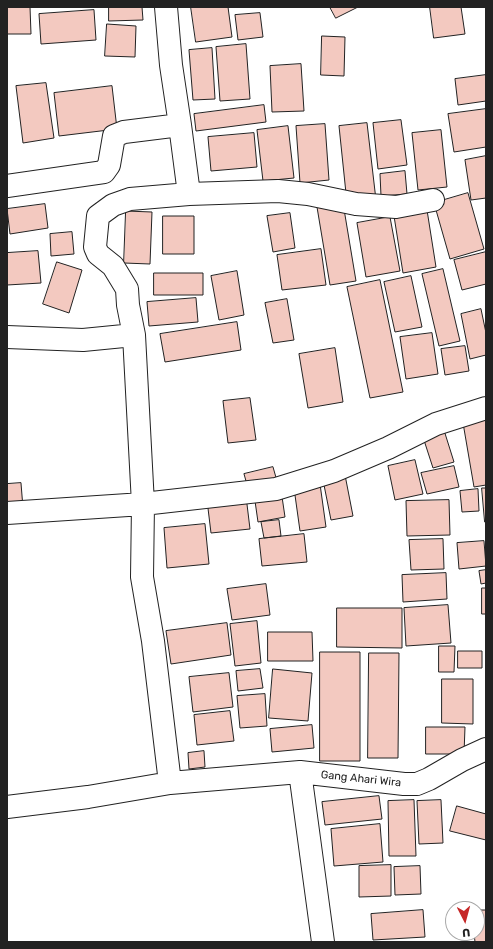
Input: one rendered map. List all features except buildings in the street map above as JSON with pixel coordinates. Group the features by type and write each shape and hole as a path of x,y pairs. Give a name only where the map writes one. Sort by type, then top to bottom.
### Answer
{"street":[{"path":"166,7 171,65 189,194"},
{"path":"7,186 104,172 109,165 114,136 124,132 180,125"},
{"path":"170,783 153,641 142,577 142,504 134,335 128,305 127,289 112,266 98,254 96,247 98,216 112,205 130,199 189,194 278,191 308,194 356,204 396,207 433,200"},
{"path":"7,337 83,340 134,335"},
{"path":"7,513 142,504 276,489 334,471 388,448 436,424 486,408"},
{"name":"Gang Ahari Wira","path":"7,807 88,797 170,783 300,772 404,784 417,784 486,748"},
{"path":"300,772 324,942"}]}
